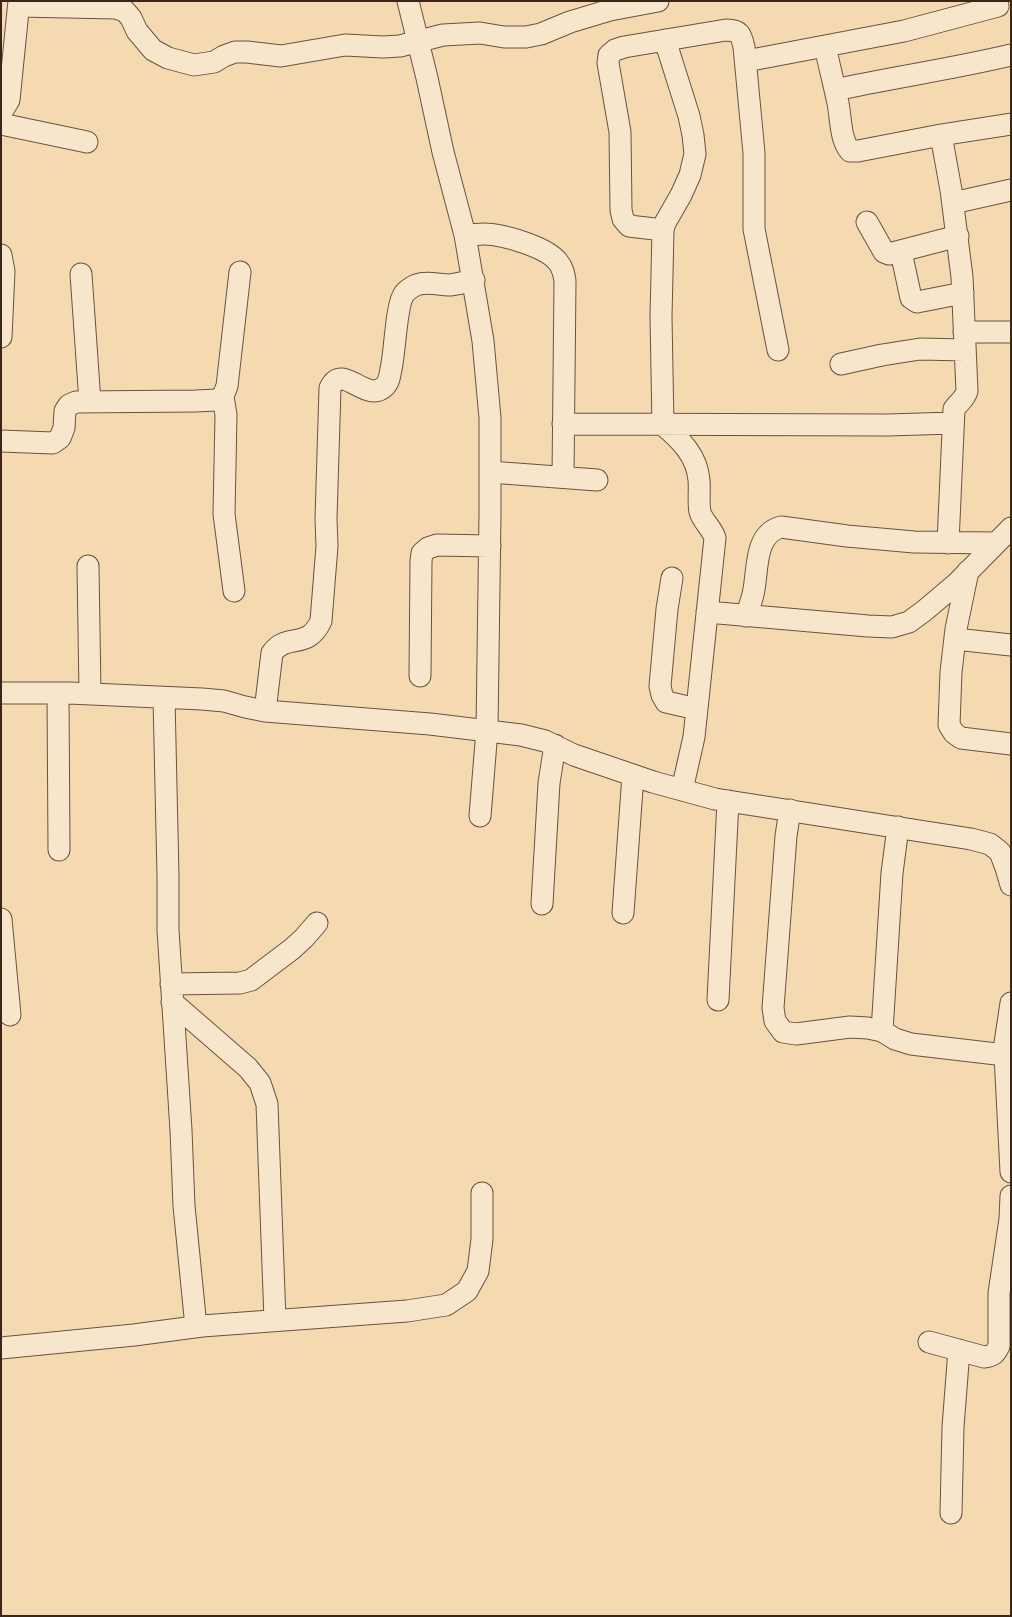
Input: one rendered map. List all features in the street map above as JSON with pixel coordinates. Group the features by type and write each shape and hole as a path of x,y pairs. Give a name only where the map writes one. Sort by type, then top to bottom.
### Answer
{"street":[{"path":"408,1 465,235 474,280 483,341 490,418 490,546 487,730 480,816"},
{"path":"1,113 8,100 19,4 116,8 125,11 131,18 137,31 153,50 168,58 194,64 214,62 235,52 281,56 345,45 383,47 400,46 443,35 480,33 504,38 526,37 542,34 570,22 610,10 658,1"},
{"path":"746,62 904,30 998,6"},
{"path":"663,230 629,226 624,219 621,210 620,132 608,63 609,55 615,50 665,40 726,30 735,30 741,35 746,62 754,153 754,229 778,350"},
{"path":"663,425 661,317 663,230 665,223 681,195 690,175 695,154 689,116 665,40"},
{"path":"825,46 844,138 846,146 850,151 858,152 941,135 1011,124"},
{"path":"835,90 913,74 969,65 1011,55"},
{"path":"1,124 87,142"},
{"path":"941,135 958,236 963,292 967,391 962,401 954,409 948,543"},
{"path":"953,203 1011,190"},
{"path":"868,222 884,252 893,254 958,236"},
{"path":"465,235 485,234 502,236 520,241 545,252 557,260 564,271 563,477"},
{"path":"901,252 911,298 918,302 963,292"},
{"path":"1,255 4,271 4,287 1,337"},
{"path":"234,591 224,514 226,415 223,396 227,386 240,272"},
{"path":"81,274 90,402"},
{"path":"265,711 272,653 276,648 284,644 308,638 316,632 321,621 326,546 330,388 333,382 339,378 347,380 369,392 377,391 385,386 389,378 394,354 400,305 403,295 409,289 417,284 450,285 474,280"},
{"path":"841,364 882,355 1011,332"},
{"path":"1,441 53,443 60,438 64,428 65,411 69,405 76,402 203,401 216,400 223,396"},
{"path":"563,424 888,425 953,423"},
{"path":"663,425 677,436 692,455 700,480 700,510 702,518 712,530 715,538 694,737 682,790"},
{"path":"490,472 597,480"},
{"path":"746,616 754,589 757,559 769,533 774,529 781,527 872,539 914,542 995,543"},
{"path":"707,612 892,627 909,622 924,611 968,571 1011,528"},
{"path":"420,676 422,554 428,548 437,545 490,546"},
{"path":"88,566 90,694"},
{"path":"968,571 955,639 951,672 950,725 954,733 961,738 1011,744"},
{"path":"672,578 667,609 660,686 662,695 666,702 697,709"},
{"path":"955,639 1011,645"},
{"path":"1,693 58,693 202,699 224,701 265,711 422,723 521,734 555,745 574,755 682,790 728,801 898,827 971,839 990,844 1000,852 1009,868"},
{"path":"58,693 59,850"},
{"path":"164,698 168,930 181,1130 184,1206 196,1327"},
{"path":"542,904 549,783 555,745"},
{"path":"623,913 633,774"},
{"path":"718,1000 728,801"},
{"path":"790,810 786,836 773,1008 775,1021 783,1032 796,1034 850,1027 868,1028 882,1031 895,1039 911,1044 1005,1056"},
{"path":"882,1031 891,888 898,827"},
{"path":"1,919 10,1015"},
{"path":"172,993 251,980 296,946 317,923"},
{"path":"172,993 248,1068 260,1083 266,1104 275,1320"},
{"path":"1011,1003 1005,1056 1011,1172"},
{"path":"1,1348 126,1336 196,1327 407,1311 446,1305 467,1291 478,1271 482,1239 482,1193"},
{"path":"929,1342 984,1357 991,1356 996,1353 999,1346 999,1293 1010,1219 1011,1196"},
{"path":"951,1513 953,1427 959,1350"}]}
